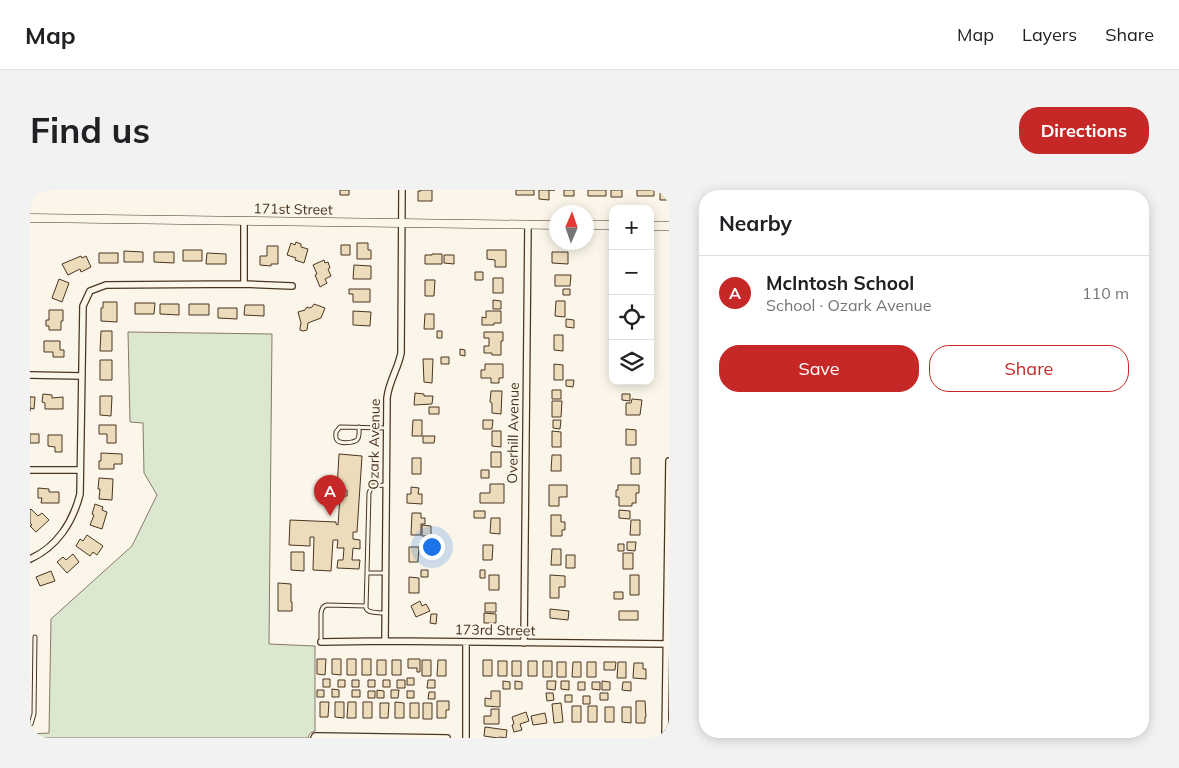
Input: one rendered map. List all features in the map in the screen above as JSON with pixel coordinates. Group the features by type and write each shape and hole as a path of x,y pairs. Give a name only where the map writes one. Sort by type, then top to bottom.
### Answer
{"street":[{"name":"Ozark Avenue","path":"385,641 387,398 389,386 400,361 401,353 402,190"},
{"name":"171st Street","path":"30,218 549,225"},
{"path":"244,221 244,284"},
{"name":"Overhill Avenue","path":"524,643 528,224"},
{"path":"594,225 609,225"},
{"path":"654,226 669,226"},
{"path":"30,559 55,542 72,519 80,494 83,306 90,291 106,285 244,284 292,286"},
{"path":"30,375 82,376"},
{"path":"665,738 668,644 669,461"},
{"path":"30,470 80,470"},
{"name":"173rd Street","path":"321,642 668,644"},
{"path":"466,642 466,738"},
{"path":"314,737 447,738"}],"lane":[{"path":"359,427 359,437 357,440 340,443 337,441 336,432 340,427 359,427 387,428"},
{"path":"385,613 369,612 366,610 366,606 369,493 372,486 386,485"},
{"path":"367,573 386,573"},
{"path":"321,642 321,613 324,606 366,606"},
{"path":"30,724 34,714 35,637"}],"green space":[{"path":"128,332 272,334 269,644 315,646 315,731 310,733 308,738 30,738 30,734 49,733 51,619 132,546 157,495 144,473 143,423 130,422"}],"building":[{"path":"340,190 349,190 349,195 340,195"},
{"path":"432,190 432,201 418,201 418,191"},
{"path":"516,190 534,190 534,195 516,195"},
{"path":"539,190 549,190 549,200 539,199"},
{"path":"564,190 574,190 574,196 564,196"},
{"path":"588,190 606,190 606,196 588,196"},
{"path":"611,190 622,190 622,197 611,197"},
{"path":"637,190 654,190 654,196 637,196"},
{"path":"660,190 669,190 669,200 660,200"},
{"path":"296,242 301,244 301,247 308,249 304,263 287,255 291,243 295,245"},
{"path":"357,243 368,243 368,250 371,250 371,259 357,259"},
{"path":"341,245 350,245 350,255 341,255"},
{"path":"267,246 278,246 278,264 271,264 271,266 260,265 260,256 267,256"},
{"path":"183,250 202,250 202,261 183,261"},
{"path":"487,250 506,250 506,267 495,267 495,260 487,259"},
{"path":"124,251 143,252 143,262 124,262"},
{"path":"154,252 174,252 174,263 154,262"},
{"path":"552,252 568,252 568,264 552,263"},
{"path":"99,253 118,253 118,263 99,263"},
{"path":"207,253 226,254 226,264 206,264"},
{"path":"442,254 442,264 425,264 425,255"},
{"path":"444,255 454,255 454,264 444,263"},
{"path":"81,256 82,258 86,256 91,267 81,272 80,269 68,275 62,264"},
{"path":"324,260 325,263 328,262 331,276 325,279 327,283 320,287 313,265"},
{"path":"354,265 371,266 371,279 353,279"},
{"path":"475,272 483,272 483,280 475,280"},
{"path":"555,275 571,275 570,286 555,286"},
{"path":"493,278 503,278 503,293 493,293"},
{"path":"59,279 69,283 62,302 52,298"},
{"path":"425,280 435,280 434,296 425,296"},
{"path":"349,289 370,289 370,302 353,302 353,294 349,294"},
{"path":"563,289 570,289 570,295 563,295"},
{"path":"493,300 501,301 501,309 493,309"},
{"path":"556,301 565,301 565,317 555,316"},
{"path":"103,302 117,302 117,322 101,321"},
{"path":"135,303 155,303 154,314 135,314"},
{"path":"160,304 179,304 179,315 160,314"},
{"path":"189,304 209,304 209,315 189,315"},
{"path":"314,304 325,308 321,318 308,323 307,330 300,330 301,323 298,312 305,310 307,307 312,307"},
{"path":"245,305 264,305 264,316 244,315"},
{"path":"218,308 237,308 237,319 218,318"},
{"path":"49,310 63,310 61,330 49,330 49,326 46,326 46,320 49,320"},
{"path":"353,311 371,312 370,326 353,325"},
{"path":"486,311 501,311 501,323 482,325 482,317 486,318"},
{"path":"425,314 434,314 434,329 424,329"},
{"path":"566,319 574,320 574,328 566,327"},
{"path":"101,331 112,331 112,351 100,351"},
{"path":"437,331 442,331 442,338 437,338"},
{"path":"484,332 503,332 501,355 484,353 484,346 489,346 489,338 484,338"},
{"path":"554,335 563,335 563,351 554,350"},
{"path":"44,341 60,341 60,350 64,350 64,357 53,357 53,352 44,352"},
{"path":"460,349 465,350 465,356 460,355"},
{"path":"441,357 449,357 449,364 441,364"},
{"path":"423,359 433,359 432,383 424,382"},
{"path":"100,360 112,360 112,380 100,380"},
{"path":"485,364 503,364 503,378 499,378 499,383 491,383 491,378 481,378 481,370 485,370"},
{"path":"554,364 563,365 563,380 554,380"},
{"path":"566,380 574,380 573,387 566,386"},
{"path":"552,390 561,390 561,399 552,399"},
{"path":"491,391 502,391 501,414 492,413"},
{"path":"415,393 433,396 432,404 414,405"},
{"path":"43,394 52,395 52,398 63,397 63,409 45,409 45,403 42,402"},
{"path":"622,394 630,394 630,401 622,400"},
{"path":"30,396 35,397 34,409 30,408"},
{"path":"100,396 112,396 111,416 100,415"},
{"path":"632,399 642,400 640,415 626,415 626,403 631,403"},
{"path":"552,401 562,401 561,417 552,417"},
{"path":"429,407 439,407 439,414 429,414"},
{"path":"413,420 422,420 422,436 412,436"},
{"path":"483,420 493,420 492,429 483,429"},
{"path":"553,420 561,420 560,429 553,428"},
{"path":"99,425 116,425 116,443 107,443 107,434 99,434"},
{"path":"626,429 636,430 636,445 626,445"},
{"path":"492,431 501,431 501,447 492,446"},
{"path":"552,431 561,432 561,447 552,447"},
{"path":"30,434 39,434 39,443 30,443"},
{"path":"48,435 62,435 62,452 55,452 55,447 48,446"},
{"path":"423,436 435,436 434,443 423,443"},
{"path":"491,452 501,452 501,467 491,467"},
{"path":"101,453 122,454 122,464 114,464 114,469 99,469"},
{"path":"339,454 362,456 357,532 353,532 353,539 360,540 360,549 353,548 352,560 360,560 359,569 337,568 338,560 343,560 344,548 337,548 338,540 333,540 331,571 313,570 314,537 310,537 310,546 289,545 290,520 336,522 338,525 340,496 347,496 347,490 337,489"},
{"path":"552,455 561,455 561,471 551,471"},
{"path":"412,458 421,458 421,474 412,474"},
{"path":"631,458 640,458 640,474 631,474"},
{"path":"481,470 489,470 489,478 481,478"},
{"path":"99,478 113,479 112,500 99,499"},
{"path":"490,484 504,484 504,503 480,503 480,493 490,493"},
{"path":"549,485 567,485 567,497 559,497 559,506 549,506"},
{"path":"618,485 639,485 639,493 636,493 636,503 632,503 632,506 619,506 619,497 616,497"},
{"path":"411,487 419,488 418,494 422,494 422,504 407,503 407,494 411,494"},
{"path":"38,488 49,489 49,492 59,492 59,503 41,503 42,498 38,498"},
{"path":"95,504 103,507 102,510 107,512 102,529 90,525 94,515 92,514"},
{"path":"31,509 38,516 42,513 49,520 36,532 30,526 32,525 30,523"},
{"path":"619,510 630,511 630,519 619,518"},
{"path":"474,511 485,511 485,518 474,518"},
{"path":"412,513 421,513 421,518 425,518 425,524 421,524 421,535 411,535"},
{"path":"551,515 561,515 561,522 565,522 565,530 562,530 562,536 551,536"},
{"path":"491,518 500,518 500,534 490,533"},
{"path":"631,520 640,520 640,535 630,535"},
{"path":"422,525 431,526 431,536 422,536"},
{"path":"87,535 103,546 97,555 93,552 90,556 76,546 80,539 83,541"},
{"path":"627,542 636,542 635,551 627,550"},
{"path":"618,544 624,544 624,551 618,551"},
{"path":"483,545 493,545 492,560 483,560"},
{"path":"409,547 419,547 418,562 409,562"},
{"path":"552,549 561,549 561,565 551,565"},
{"path":"291,552 304,552 304,571 291,570"},
{"path":"623,553 633,553 633,569 623,569"},
{"path":"73,554 79,562 67,573 57,562 63,557 66,560"},
{"path":"566,555 575,555 575,568 566,568"},
{"path":"421,570 428,570 428,577 421,577"},
{"path":"480,570 485,570 485,578 480,578"},
{"path":"51,571 55,581 40,586 36,577"},
{"path":"489,575 499,575 499,590 489,590"},
{"path":"550,575 565,576 565,587 559,587 559,598 550,598"},
{"path":"630,575 639,575 639,595 630,595"},
{"path":"409,577 419,578 419,593 409,593"},
{"path":"278,583 291,584 292,611 278,611"},
{"path":"614,592 623,592 623,599 614,599"},
{"path":"420,601 422,606 426,604 430,611 416,617 411,606"},
{"path":"485,603 496,603 496,612 485,612"},
{"path":"550,609 569,611 568,620 550,618"},
{"path":"619,611 638,611 638,620 619,620"},
{"path":"484,613 496,614 496,623 484,623"},
{"path":"431,614 437,614 436,624 430,623"},
{"path":"317,659 326,659 325,675 317,674"},
{"path":"332,659 341,659 341,675 332,674"},
{"path":"347,659 356,659 356,675 347,675"},
{"path":"362,659 371,659 371,675 362,675"},
{"path":"408,659 420,659 420,672 417,672 417,668 408,668"},
{"path":"377,660 386,660 386,675 377,675"},
{"path":"392,660 401,660 401,675 392,675"},
{"path":"422,660 431,660 431,676 422,676"},
{"path":"438,660 446,660 446,676 437,676"},
{"path":"483,660 492,660 492,676 483,676"},
{"path":"498,661 507,661 507,676 498,676"},
{"path":"512,661 521,661 521,676 512,676"},
{"path":"528,661 537,661 537,676 528,676"},
{"path":"543,661 552,661 552,677 543,677"},
{"path":"557,662 566,662 566,677 557,677"},
{"path":"573,662 581,662 581,677 572,677"},
{"path":"587,662 596,662 596,677 587,677"},
{"path":"604,662 616,662 615,670 604,670"},
{"path":"618,662 626,662 626,678 617,678"},
{"path":"634,663 643,663 643,669 646,669 646,679 633,678"},
{"path":"407,678 414,678 414,685 407,685"},
{"path":"323,679 330,679 330,687 323,687"},
{"path":"338,680 345,680 345,687 338,687"},
{"path":"352,680 359,680 359,687 352,687"},
{"path":"368,680 375,680 375,687 368,687"},
{"path":"383,680 390,680 390,687 383,687"},
{"path":"397,680 405,680 405,688 397,688"},
{"path":"428,680 435,680 435,688 427,688"},
{"path":"503,681 510,682 510,689 503,689"},
{"path":"515,681 522,682 522,689 515,689"},
{"path":"547,681 556,681 555,690 547,689"},
{"path":"561,681 569,681 569,690 561,689"},
{"path":"602,681 610,682 610,690 602,690"},
{"path":"578,682 585,682 585,690 578,690"},
{"path":"592,682 600,682 600,690 592,689"},
{"path":"623,682 631,682 631,691 622,690"},
{"path":"332,689 339,690 339,697 332,697"},
{"path":"317,690 324,690 324,697 317,697"},
{"path":"352,690 360,690 360,697 352,697"},
{"path":"377,690 384,691 384,698 377,698"},
{"path":"391,690 399,690 398,698 391,698"},
{"path":"368,691 375,691 375,698 368,698"},
{"path":"407,691 414,691 414,698 407,698"},
{"path":"491,691 500,691 500,707 485,706 485,698 491,699"},
{"path":"429,692 435,692 435,699 428,699"},
{"path":"546,693 553,693 554,700 547,701"},
{"path":"600,693 608,693 608,700 600,700"},
{"path":"565,695 572,695 572,702 565,702"},
{"path":"583,696 590,696 590,704 583,704"},
{"path":"437,701 449,701 449,710 446,710 446,718 437,718"},
{"path":"636,701 645,701 645,723 636,723"},
{"path":"320,702 329,702 328,717 320,717"},
{"path":"335,702 344,702 344,718 335,717"},
{"path":"348,702 356,702 356,718 347,718"},
{"path":"363,702 372,702 372,718 363,718"},
{"path":"395,702 404,703 404,718 395,718"},
{"path":"380,703 389,703 388,718 380,718"},
{"path":"410,703 419,703 419,718 410,718"},
{"path":"423,703 432,703 432,719 423,719"},
{"path":"561,703 563,722 554,723 552,704"},
{"path":"572,706 581,706 581,722 572,722"},
{"path":"588,706 597,706 597,722 588,722"},
{"path":"605,707 614,707 614,722 605,722"},
{"path":"622,707 631,707 631,723 622,722"},
{"path":"491,709 499,709 499,724 484,724 484,716 491,716"},
{"path":"526,712 529,721 520,724 522,730 514,732 512,717"},
{"path":"545,713 547,723 533,725 531,716"},
{"path":"485,727 507,730 506,738 484,736"}],"place":[{"name":"McIntosh School","path":"330,516"}]}
